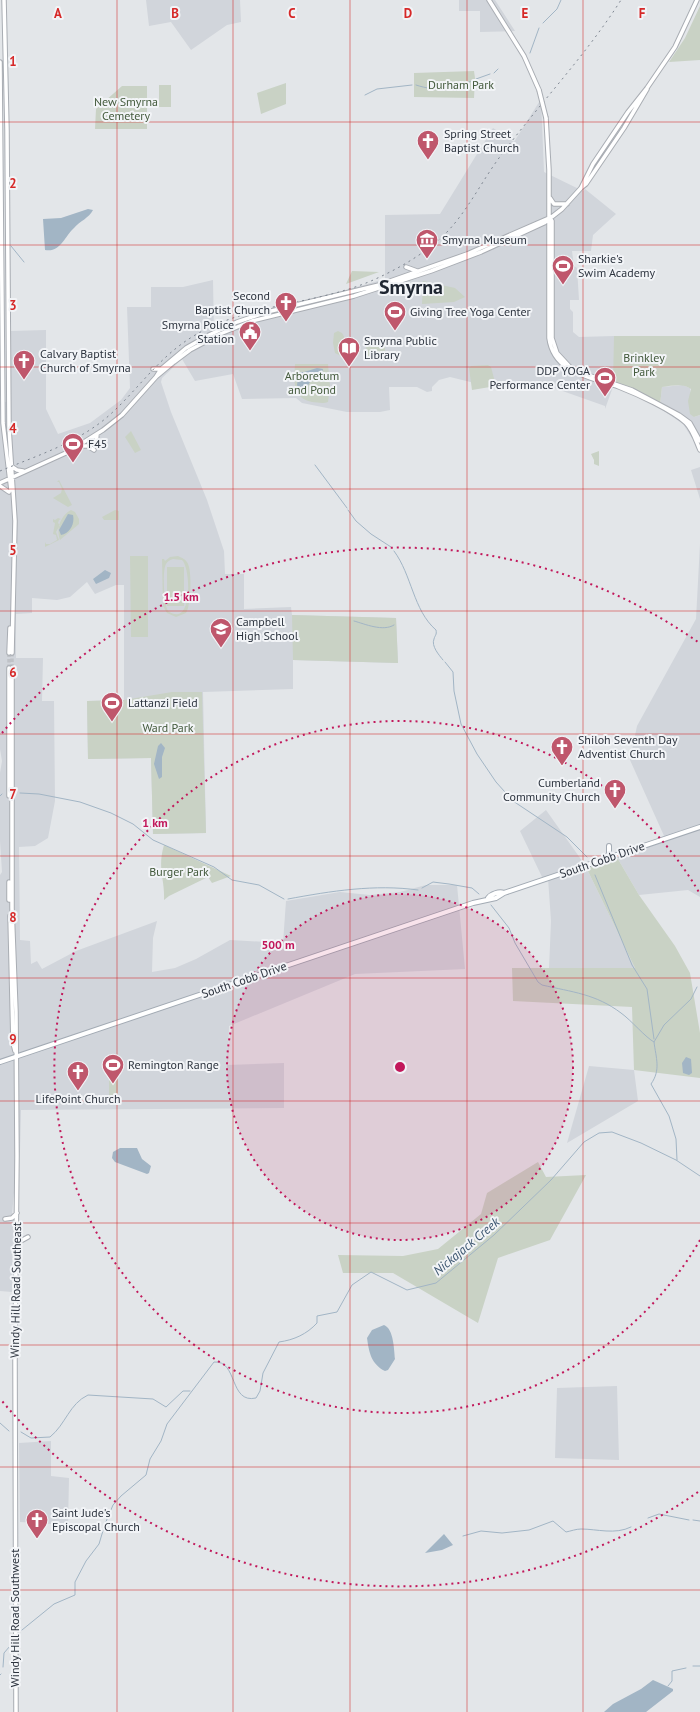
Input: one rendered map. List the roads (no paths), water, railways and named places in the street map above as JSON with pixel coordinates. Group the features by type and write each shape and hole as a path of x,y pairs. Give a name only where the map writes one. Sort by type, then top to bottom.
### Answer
{"main road":[{"path":"4,0 7,130 8,396 11,466 10,478"},
{"path":"489,0 524,56 539,90 546,118 549,142 550,218 548,230 551,338 554,353 567,368 580,376 629,391 676,416 689,428 700,450"},
{"path":"0,482 78,446 97,434 122,415 156,378 190,350 237,327 268,316 380,288 466,258 536,227 550,218 567,204 580,188 584,179 613,135 648,88 679,40 697,0"},
{"path":"0,62 3,412 13,522 11,653"},
{"path":"580,188 586,184 648,88"},
{"path":"609,150 615,138 613,135"},
{"path":"550,198 555,204 567,204"},
{"path":"156,378 161,369 194,343 237,322 272,311 357,291 418,271 467,254 550,218"},
{"path":"550,218 552,221 551,338 557,353 570,367 579,372 632,390 679,415 690,423 700,441"},
{"path":"536,227 544,226 548,230"},
{"path":"406,267 418,271"},
{"path":"153,369 161,369"},
{"path":"96,445 97,434"},
{"path":"78,446 88,446 94,450"},
{"path":"11,466 17,470 24,471"},
{"path":"0,486 9,492"},
{"name":"Windy Hill Road Southeast","path":"11,668 9,895 13,1043 16,1056 17,1213 15,1524"},
{"name":"South Cobb Drive","path":"0,1062 488,898 490,895 501,892 504,893 700,827"},
{"path":"602,860 609,854 609,846"},
{"path":"5,1219 12,1218 17,1213"},
{"path":"17,1243 28,1237"},
{"name":"Windy Hill Road Southwest","path":"15,1524 16,1712"}],"water":[{"path":"88,209 93,210 71,231 62,243 55,249 45,250 43,219 61,218"},
{"path":"317,368 323,369 322,374 310,382 304,392 300,391 297,385 299,372"},
{"path":"68,514 73,515 71,528 61,535 59,530"},
{"path":"105,570 111,573 109,578 96,584 93,579"},
{"path":"161,743 165,748 162,757 162,777 159,779 154,764 158,746"},
{"path":"686,1057 691,1059 692,1073 689,1075 683,1073 682,1063"},
{"path":"120,1148 137,1148 142,1159 151,1166 149,1173 147,1174 115,1162 112,1158 113,1152"},
{"path":"384,1325 392,1335 395,1359 388,1370 385,1371 374,1361 370,1353 367,1338 372,1330"},
{"path":"444,1534 453,1545 442,1550 425,1553"},
{"path":"653,1680 673,1689 673,1691 646,1712 604,1712 613,1704 641,1689"}],"waterway":[{"path":"543,23 557,9 561,0"},
{"path":"530,53 539,28"},
{"path":"494,73 498,69"},
{"path":"476,79 490,74"},
{"path":"416,85 438,89 459,86 474,80"},
{"path":"365,95 377,89 412,85"},
{"path":"11,246 24,262"},
{"path":"315,465 347,508"},
{"path":"348,510 356,521 371,534 391,547"},
{"path":"394,551 405,571 422,613 436,630 433,642 436,650 443,660"},
{"path":"354,621 379,628 394,625"},
{"path":"445,662 453,672 454,691 461,724 477,754 496,782 513,801 567,837 587,857"},
{"path":"20,793 39,794 80,802 111,813 133,824 153,840 214,867 232,880 259,885 284,899"},
{"path":"595,875 632,965 647,989 654,1039"},
{"path":"422,888 433,882 472,888 479,894"},
{"path":"288,899 353,889 402,888 418,890"},
{"path":"491,905 509,928 515,943 538,982 542,985 583,994 612,1007 625,1016 654,1042"},
{"path":"677,1160 676,1139 669,1116 651,1084 657,1069 654,1042 664,1025 691,999 697,987"},
{"name":"Nickajack Creek","path":"22,1630 54,1604 75,1595 75,1582 86,1561 99,1544 113,1505 121,1496 146,1475 150,1459 161,1441 167,1424 214,1362 222,1363 227,1368 241,1395 247,1398 256,1398 260,1391 263,1373 279,1342 290,1340 305,1333 317,1323 317,1316 337,1312 352,1285 371,1272 407,1290 436,1283 494,1235 551,1180 584,1142 599,1133 612,1132 641,1143 676,1160 700,1176"},
{"name":"Nickajack Creek","path":"21,1432 31,1438 50,1437 76,1404 88,1395 153,1399 166,1407 183,1391 190,1391"},
{"name":"Nickajack Creek","path":"0,1423 9,1431"},
{"path":"648,1518 659,1514 689,1520"},
{"path":"693,1520 700,1521"},
{"path":"463,1536 481,1531 502,1533 529,1530 553,1521 566,1532 581,1529 619,1531 631,1527"},
{"path":"3,1667 4,1653 10,1646"},
{"path":"693,1666 700,1666"},
{"path":"668,1686 672,1681 672,1671 686,1668"}],"tunnel":[{"path":"9,653 9,668"},
{"path":"12,653 12,668"}],"railway":[{"path":"0,471 54,449 81,436 93,428 117,408 159,363 183,343 197,334 239,316 327,295 371,281 390,272 427,250 443,236 460,217 502,154 593,40 621,0"}],"place":[{"name":"Spring Street Baptist Church","path":"428,160"},
{"name":"Smyrna Museum","path":"427,260"},
{"name":"Sharkie's Swim Academy","path":"563,286"},
{"name":"Second Baptist Church","path":"286,322"},
{"name":"Giving Tree Yoga Center","path":"395,332"},
{"name":"Smyrna Police Station","path":"250,352"},
{"name":"Smyrna Public Library","path":"349,368"},
{"name":"Calvary Baptist Church of Smyrna","path":"24,380"},
{"name":"DDP YOGA Performance Center","path":"605,398"},
{"name":"F45","path":"73,464"},
{"name":"Campbell High School","path":"221,648"},
{"name":"Lattanzi Field","path":"112,722"},
{"name":"Shiloh Seventh Day Adventist Church","path":"562,766"},
{"name":"Cumberland Community Church","path":"615,810"},
{"name":"Remington Range","path":"113,1084"},
{"name":"LifePoint Church","path":"78,1092"},
{"name":"Saint Jude's Episcopal Church","path":"37,1540"}],"district":[{"name":"Smyrna","path":"411,287"}],"park label":[{"name":"Durham Park","path":"461,85"},
{"name":"New Smyrna Cemetery","path":"126,109"},
{"name":"Brinkley Park","path":"644,365"},
{"name":"Arboretum and Pond","path":"312,383"},
{"name":"Ward Park","path":"168,728"},
{"name":"Burger Park","path":"179,872"}]}
